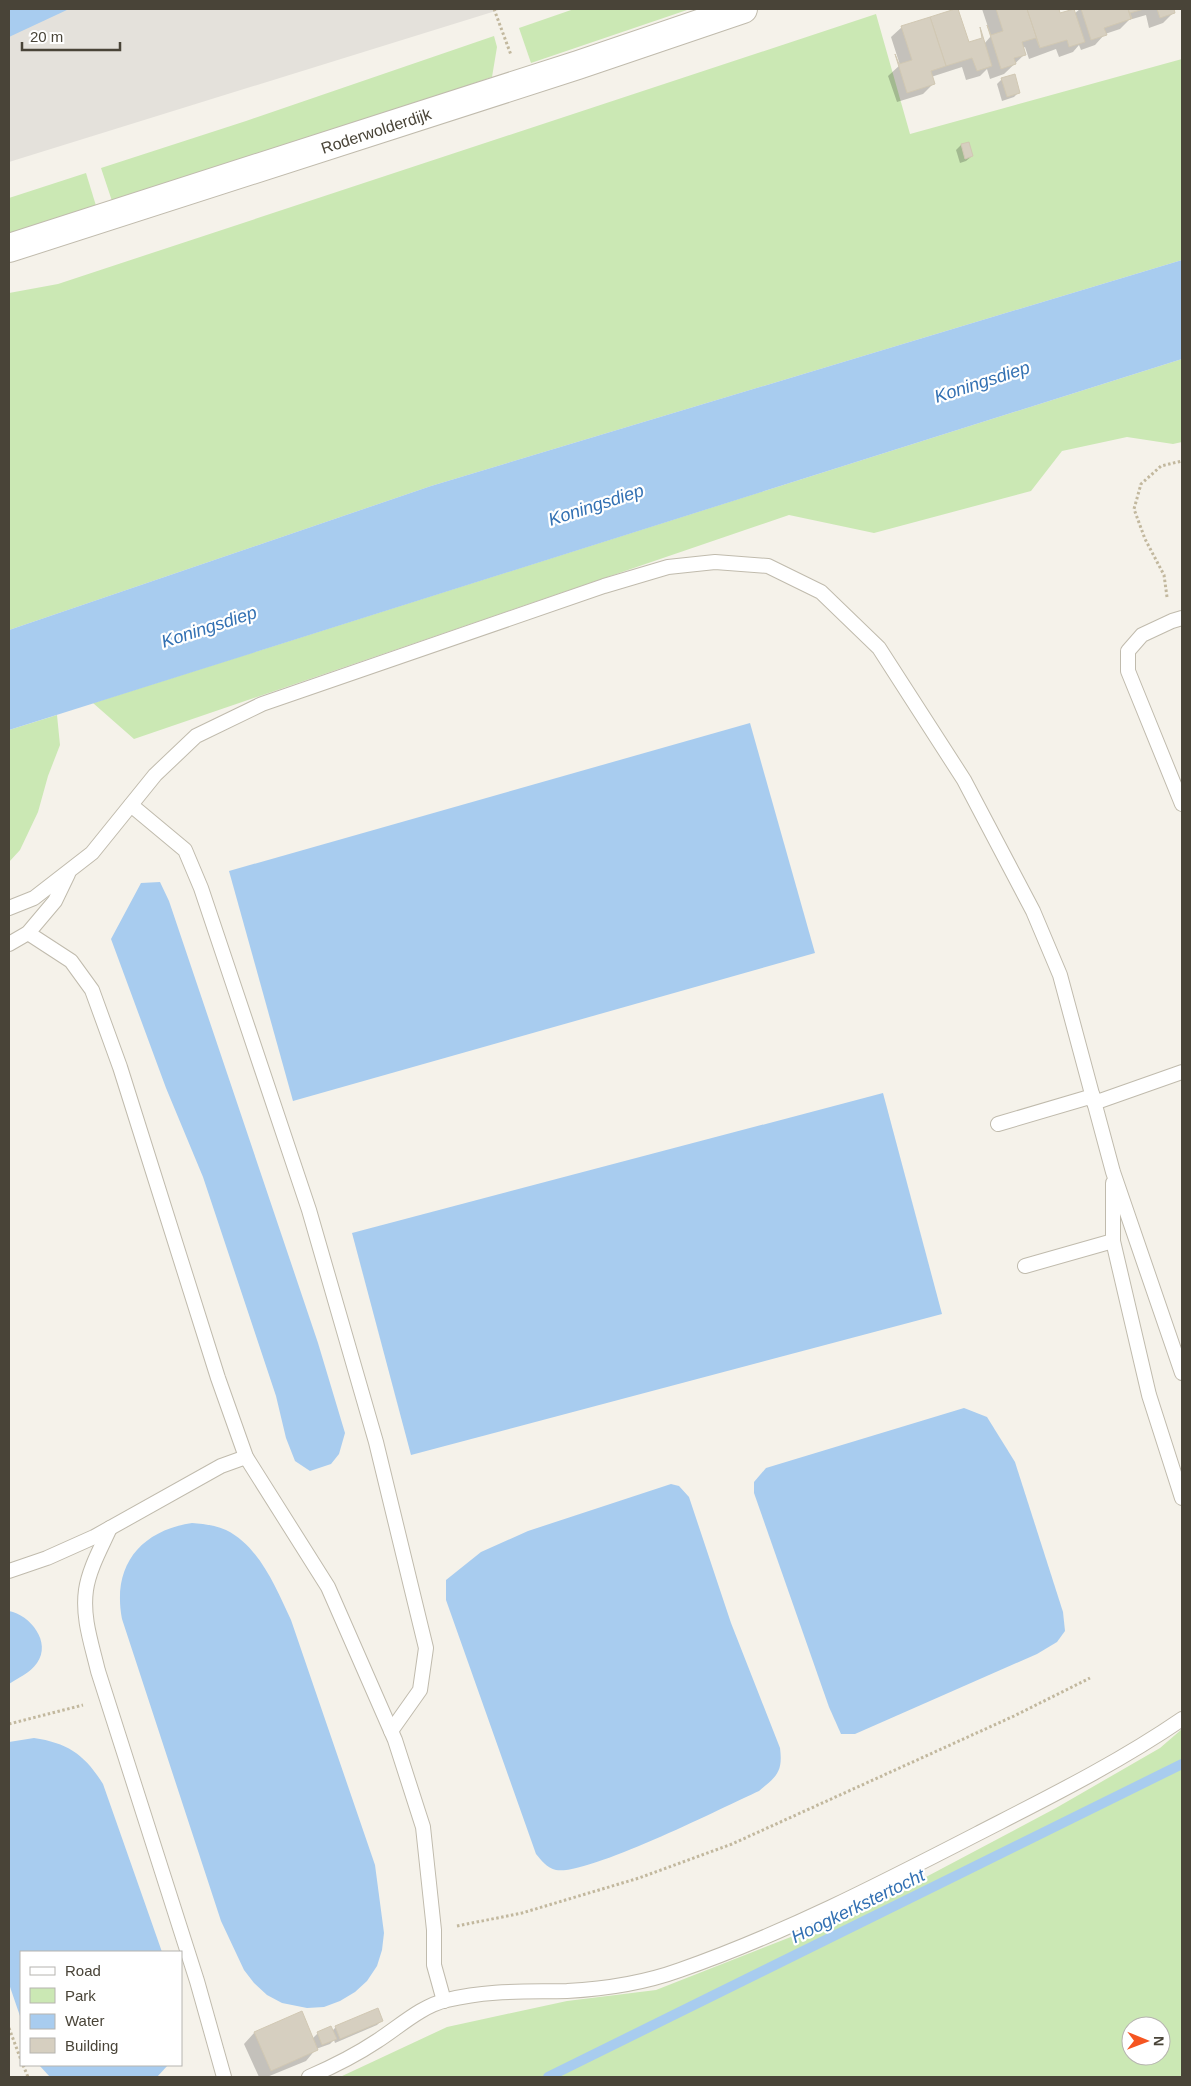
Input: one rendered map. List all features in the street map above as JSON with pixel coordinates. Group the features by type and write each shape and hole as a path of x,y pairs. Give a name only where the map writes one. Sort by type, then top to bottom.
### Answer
{"street":[{"name":"Roderwolderdijk","path":"9,248 522,83 743,9"}],"lane":[{"path":"9,908 34,898 92,854 155,775 196,736 262,704 604,586 668,567 715,562 768,566 821,592 879,648 964,780 1033,912 1060,975 1113,1172 1182,1373"},
{"path":"1182,618 1142,635 1128,651 1128,671 1182,804"},
{"path":"131,805 185,850 201,888 309,1210 376,1442 426,1648 420,1690 390,1731"},
{"path":"9,944 28,933 55,901 70,870"},
{"path":"28,933 71,961 92,990 120,1066 218,1378 246,1457 328,1587 390,1731 423,1827 434,1930 434,1965 444,2001"},
{"path":"998,1124 1094,1099 1182,1072"},
{"path":"1113,1172 1113,1241 1149,1395 1182,1498"},
{"path":"1025,1266 1113,1241"},
{"path":"9,1571 47,1558 94,1538 220,1466 246,1457"},
{"path":"110,1528 93,1566 86,1590 86,1621 107,1698 197,1981 224,2077"},
{"path":"309,2077 376,2042 411,2018 444,2001 488,1992 569,1991 630,1984 679,1971 844,1902 1061,1791 1146,1744 1182,1719"}],"path":[{"path":"494,9 522,83"},
{"path":"1164,625 1168,603 1164,575 1145,539 1134,509 1141,484 1161,466 1182,461"},
{"path":"434,1930 522,1913 639,1878 732,1844 1006,1720 1090,1678"},
{"path":"9,1724 107,1698"},
{"path":"9,2028 20,2057"}],"shaded area":[{"path":"9,9 502,9 9,162"}],"green space":[{"path":"574,9 690,9 531,63 519,28"},
{"path":"876,14 910,134 1182,59 1182,260 431,486 9,630 9,293 58,284"},
{"path":"494,36 497,47 492,77 258,157 113,204 101,168 246,121"},
{"path":"86,173 97,209 9,238 9,198"},
{"path":"1182,359 1182,442 1173,444 1127,437 1062,451 1031,491 874,533 789,515 134,739 93,703"},
{"path":"57,715 60,745 48,776 38,812 20,850 9,862 9,730"},
{"path":"1182,1729 1182,2077 340,2077 447,2027 567,2001 656,1990 875,1904 1056,1808 1160,1748"}],"water":[{"path":"9,9 69,9 9,37"},
{"name":"Koningsdiep","path":"1182,260 1182,359 9,730 9,630 431,486"},
{"path":"750,723 815,953 293,1101 229,871"},
{"path":"160,882 169,901 318,1343 345,1433 339,1454 331,1464 310,1471 295,1461 286,1438 276,1396 203,1177 166,1088 111,939 141,883"},
{"path":"883,1093 942,1314 411,1455 352,1233"},
{"path":"964,1408 987,1417 1015,1462 1063,1612 1065,1631 1057,1642 1037,1654 855,1734 841,1734 829,1707 754,1493 754,1482 766,1468"},
{"path":"671,1484 679,1486 689,1497 731,1623 780,1748 781,1763 774,1777 759,1791 688,1825 625,1852 596,1862 572,1869 556,1870 547,1866 536,1854 446,1600 446,1580 481,1552 528,1531"},
{"path":"192,1523 218,1527 238,1537 257,1557 273,1582 291,1620 375,1865 384,1933 382,1950 377,1966 367,1981 355,1992 340,2001 324,2007 307,2008 282,2003 267,1995 244,1970 221,1921 122,1619 121,1583 133,1554 157,1534 173,1527"},
{"path":"9,1611 24,1618 31,1624 40,1638 42,1647 41,1655 34,1667 9,1684"},
{"path":"34,1738 57,1743 82,1758 96,1774 103,1784 162,1951 20,1951 20,2016 9,1984 9,1742"},
{"path":"40,2066 167,2066 157,2077 50,2077"}],"building":[{"path":"958,9 969,42 982,38 980,27 992,66 977,71 972,58 946,66 930,17"},
{"path":"996,9 1027,9 1040,48 1036,38 1022,42 1026,55 1014,58 1016,64 1001,69 987,25 991,35 1003,31"},
{"path":"1027,9 1059,9 1060,13 1074,9 1085,42 1069,47 1067,40 1040,48"},
{"path":"1081,9 1128,9 1131,19 1104,28 1107,35 1091,40"},
{"path":"1128,9 1144,9 1130,13 1132,19"},
{"path":"1157,9 1174,9 1175,13 1160,18"},
{"path":"930,17 946,66 931,71 935,84 907,93 895,54 899,64 912,60 901,26"},
{"path":"1015,74 1020,93 1007,97 1001,78"},
{"path":"969,142 973,156 965,159 961,144"},
{"path":"378,2008 383,2021 340,2039 335,2026"},
{"path":"302,2011 318,2050 271,2071 254,2032"},
{"path":"331,2026 337,2039 322,2045 317,2032"}],"waterway":[{"name":"Hoogkerkstertocht","path":"548,2077 1182,1764"}]}
